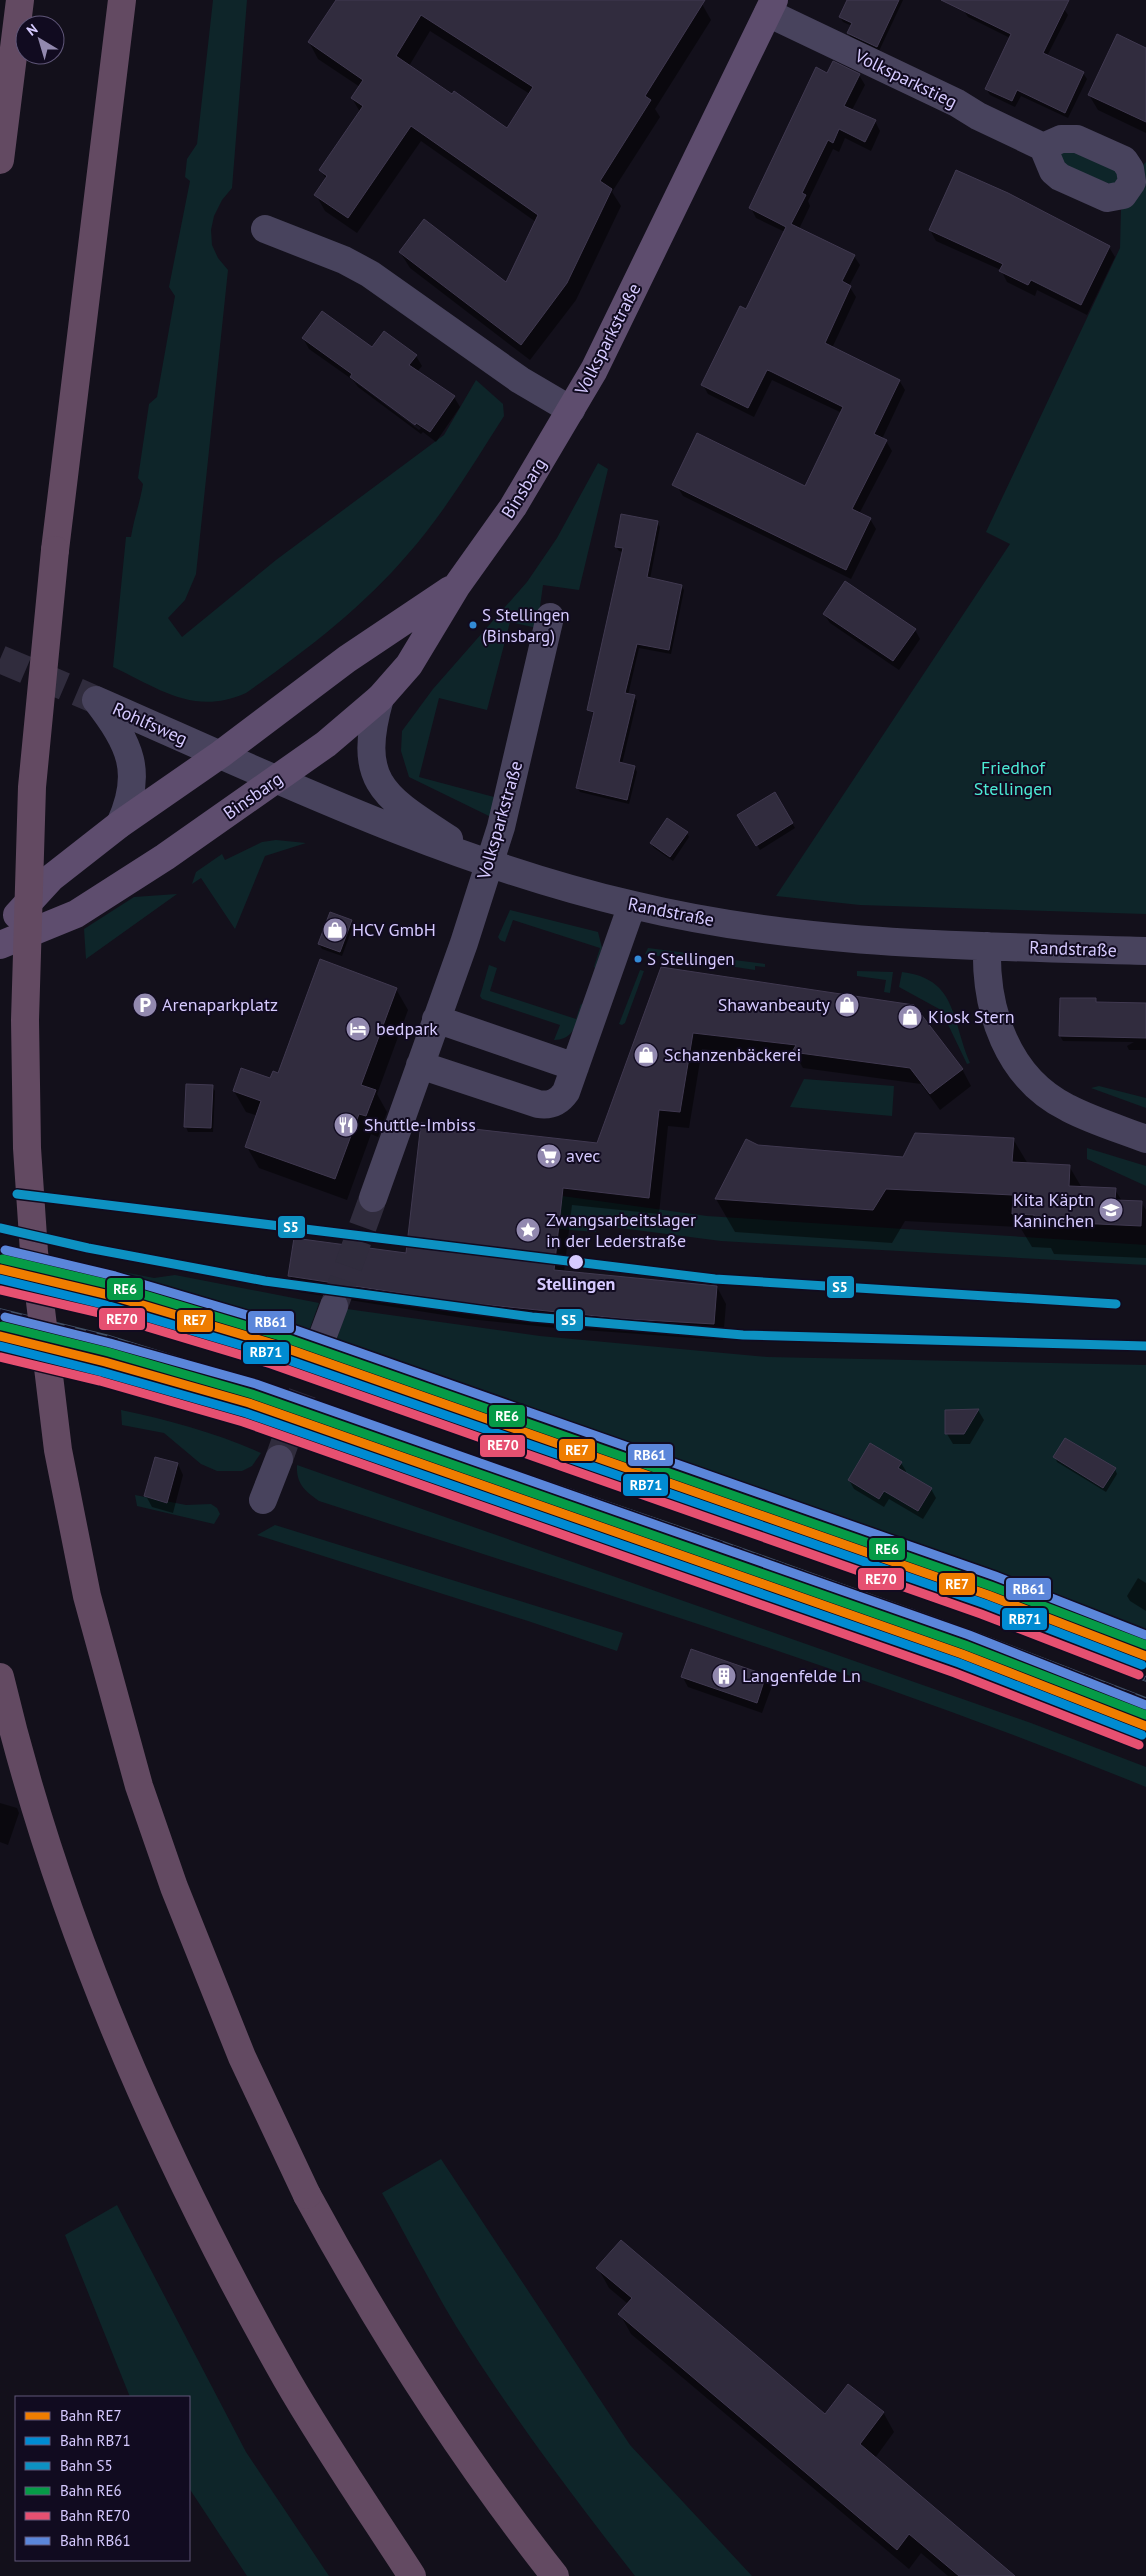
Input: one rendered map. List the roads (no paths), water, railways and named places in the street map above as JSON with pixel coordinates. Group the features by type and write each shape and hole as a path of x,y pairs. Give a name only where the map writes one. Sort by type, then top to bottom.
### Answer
{"highway":[{"path":"0,160 20,0"},
{"path":"122,0 55,550 32,787 25,1020 27,1148 34,1252 58,1450 87,1596 139,1786 174,1887 242,2057 307,2195 358,2288 419,2384 526,2540 555,2576"},
{"path":"0,1678 16,1744 80,1941 147,2104 212,2242 287,2380 412,2576"}],"main road":[{"name":"Volksparkstraße","path":"571,410 617,327 771,7"},
{"name":"Binsbarg","path":"0,945 76,914 277,780 326,744 380,698 409,664 456,587 513,507 571,410"},
{"name":"Binsbarg","path":"0,934 51,878 120,824 221,754 347,659 456,587"}],"street":[{"name":"Volksparkstieg","path":"771,7 957,103 978,116 1043,148"},
{"name":"Volksparkstraße","path":"265,229 344,260 370,274 520,380 571,410"},
{"name":"Volksparkstraße","path":"373,1198 464,943 502,826 550,617"},
{"path":"380,698 370,734 369,750 377,779 387,793 413,816 488,865"},
{"name":"Rohlfsweg","path":"120,824 132,792 132,760 118,728 96,700 221,754"},
{"name":"Randstraße","path":"221,754 398,832 488,865 632,905 787,933 842,940 1146,951"},
{"path":"420,1065 544,1105 554,1103 563,1096 575,1067 632,905"},
{"path":"988,946 986,970 990,1000 1000,1032 1021,1070 1038,1088 1067,1108 1146,1139"},
{"path":"436,1019 575,1067"},
{"path":"319,1346 334,1306"},
{"path":"262,1500 279,1459"}],"tunnel":[{"path":"0,659 96,700"},
{"path":"334,1306 373,1198"},
{"path":"279,1459 319,1346"}],"railway":[{"path":"0,1290 103,1314 270,1364 979,1615 1146,1679"},
{"path":"0,1311 106,1337 255,1383 721,1543 972,1633 1146,1700"}],"rail line":[{"name":"S5","path":"17,1194 715,1279 1116,1304"},
{"name":"S5","path":"0,1228 88,1248 265,1281 532,1317 743,1335 1146,1346"},
{"name":"RB61","path":"5,1250 115,1276 284,1326 995,1576 1146,1635"},
{"name":"RE6","path":"2,1259 112,1285 280,1336 991,1586 1146,1645"},
{"name":"RE7","path":"0,1269 109,1295 277,1345 988,1595 1146,1656"},
{"name":"RB71","path":"0,1279 106,1305 274,1355 985,1604 1142,1665"},
{"name":"RE70","path":"0,1290 104,1314 271,1364 981,1614 1139,1675"},
{"name":"RB61","path":"5,1317 110,1343 256,1384 969,1635 1146,1705"},
{"name":"RE6","path":"2,1326 108,1352 252,1394 965,1645 1146,1715"},
{"name":"RE7","path":"0,1336 105,1362 249,1403 962,1654 1146,1726"},
{"name":"RB71","path":"0,1346 102,1372 246,1413 959,1663 1142,1735"},
{"name":"RE70","path":"0,1357 100,1381 243,1422 955,1673 1139,1745"}],"place":[{"name":"S Stellingen (Binsbarg)","path":"473,625"},
{"name":"HCV GmbH","path":"335,930"},
{"name":"S Stellingen","path":"638,959"},
{"name":"Arenaparkplatz","path":"145,1005"},
{"name":"Shawanbeauty","path":"847,1005"},
{"name":"Kiosk Stern","path":"910,1017"},
{"name":"bedpark","path":"358,1029"},
{"name":"Schanzenbäckerei","path":"646,1055"},
{"name":"Shuttle-Imbiss","path":"346,1125"},
{"name":"avec","path":"549,1156"},
{"name":"Kita Käptn Kaninchen","path":"1111,1210"},
{"name":"Zwangsarbeitslager in der Lederstraße","path":"528,1230"},
{"name":"Stellingen","path":"576,1262"},
{"name":"Langenfelde Ln","path":"724,1676"}],"park label":[{"name":"Friedhof Stellingen","path":"1013,778"}]}
